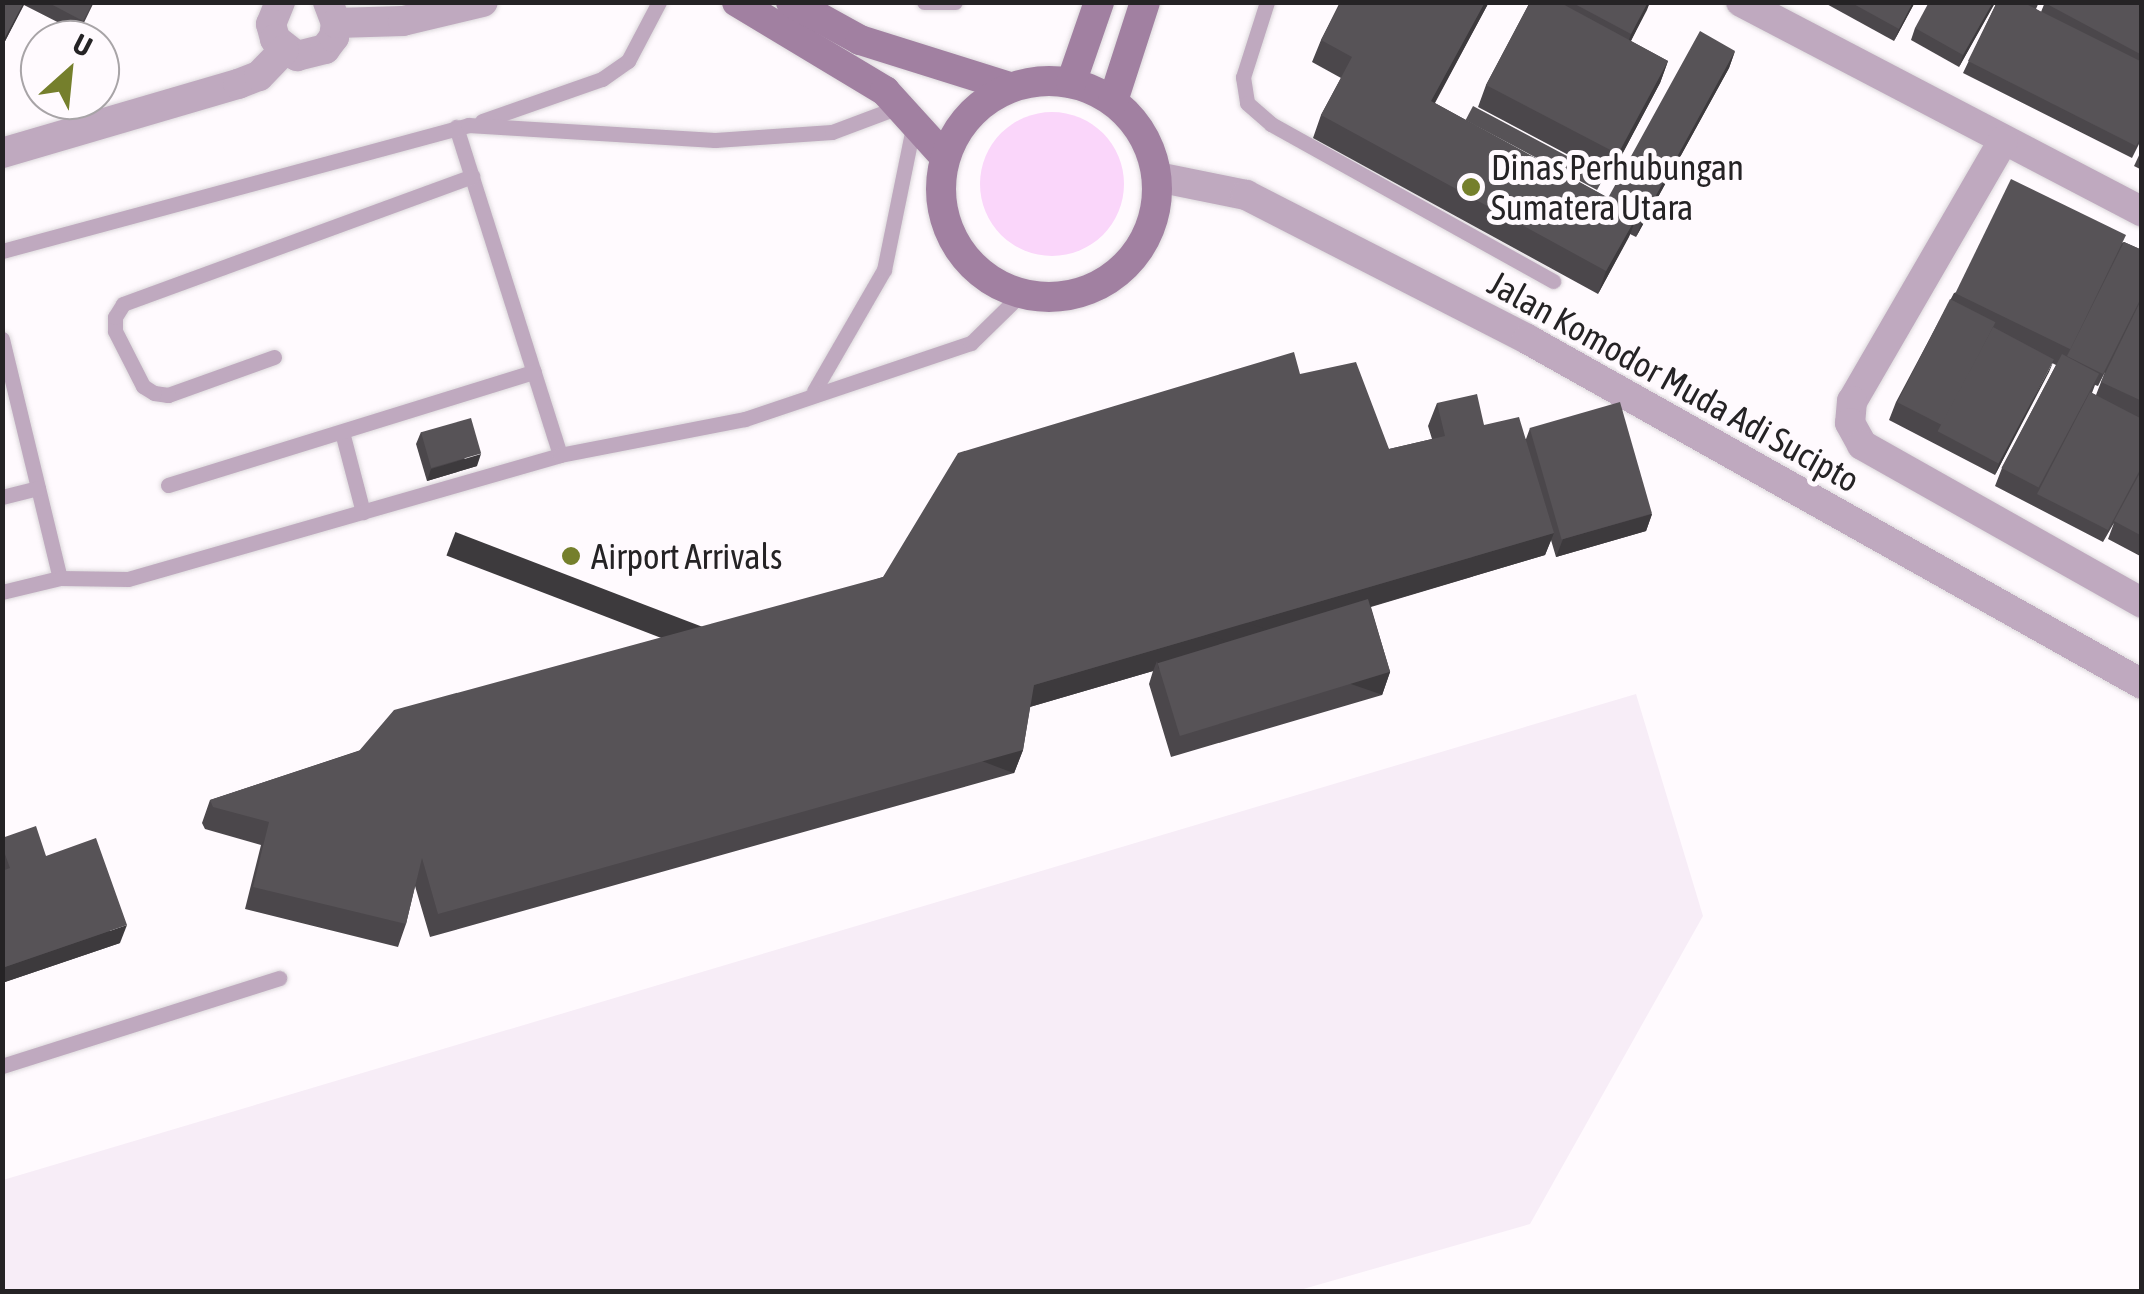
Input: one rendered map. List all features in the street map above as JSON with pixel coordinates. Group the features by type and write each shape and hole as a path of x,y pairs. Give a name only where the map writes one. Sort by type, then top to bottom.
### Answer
{"main road":[{"path":"736,2 868,78 907,113 944,156"},
{"path":"791,2 900,56 1010,87 1071,83 1113,102 1143,134 1157,177 1151,226 1124,266 1083,291 1019,296 962,252 945,211 944,156 975,110 1010,87"},
{"path":"1071,83 1099,2"},
{"path":"1113,102 1145,2"}],"street":[{"path":"280,2 271,24 284,50 297,56 325,49 332,13 403,21 483,2"},
{"path":"1742,2 2142,212"},
{"path":"2,153 238,84 259,76 284,50"},
{"path":"2003,141 1852,401 1850,424 1862,445 2142,603"},
{"name":"Jalan Komodor Muda Adi Sucipto","path":"1157,177 1246,195 1528,339 2142,684"}],"lane":[{"path":"2,251 462,126 602,79 628,61 652,26 659,2"},
{"path":"924,2 955,2"},
{"path":"1266,2 1243,76 1247,103 1270,124 1553,281"},
{"path":"462,126 715,140 832,132 907,113 884,270 814,391"},
{"path":"462,126 472,176 560,456"},
{"path":"274,356 168,395 154,393 143,386 115,331 115,317 123,304 472,176"},
{"path":"2,592 60,578 128,579 560,456 744,419 814,391 970,343 1019,296"},
{"path":"2,340 60,578"},
{"path":"168,485 534,372"},
{"path":"342,432 363,512"},
{"path":"2,497 38,488"},
{"path":"2,1066 279,978"}],"shaded area":[{"path":"1052,112 1079,118 1103,133 1118,157 1124,184 1118,211 1103,235 1079,250 1052,256 1025,250 1001,235 986,211 980,184 986,157 1001,133 1025,118"},
{"path":"1636,694 1703,916 1530,1224 1293,1292 3,1291 3,1180"}],"building":[{"path":"2,2 24,2 2,43"},
{"path":"47,2 93,2 81,20"},
{"name":"Dinas Perhubungan Sumatera Utara","path":"1341,2 1485,2 1431,101 1638,214 1606,271 1321,115 1352,57 1321,40"},
{"path":"1530,2 1559,2 1668,61 1618,154 1486,85"},
{"path":"1571,2 1648,2 1631,34"},
{"path":"1850,2 1913,2 1899,29"},
{"path":"1929,2 1993,2 1963,55 1915,28"},
{"path":"1997,2 2022,2 2142,62 2142,135 2136,146 1968,61"},
{"path":"2045,2 2142,2 2142,55 2045,3"},
{"path":"1700,31 1735,51 1643,219 1608,198"},
{"path":"1473,106 1605,176 1597,190 1465,120"},
{"path":"2011,179 2126,235 2070,349 1955,293"},
{"path":"2124,242 2142,250 2142,296 2103,374 2067,356"},
{"path":"2142,298 2142,401 2101,382"},
{"path":"1950,299 1995,322 1943,426 1897,402"},
{"path":"1993,327 2054,359 1999,464 1938,431"},
{"path":"1294,352 1300,374 1356,362 1389,449 1445,436 1437,403 1477,394 1484,425 1519,417 1554,533 1034,685 1023,750 438,914 422,858 406,924 253,887 269,822 213,807 210,800 359,751 394,710 883,577 958,453"},
{"path":"2062,354 2099,374 2039,488 2001,468"},
{"path":"2090,392 2142,419 2142,466 2108,530 2037,494"},
{"path":"1620,402 1652,514 1562,539 1530,428"},
{"path":"471,418 481,454 431,468 421,432"},
{"path":"2142,469 2142,536 2114,521"},
{"path":"1368,599 1390,672 1180,736 1158,663"},
{"path":"36,826 46,856 96,838 127,925 2,968 2,871 10,868 2,838"}],"place":[{"name":"Dinas Perhubungan Sumatera Utara","path":"1471,187"},
{"name":"Airport Arrivals","path":"571,556"}]}
